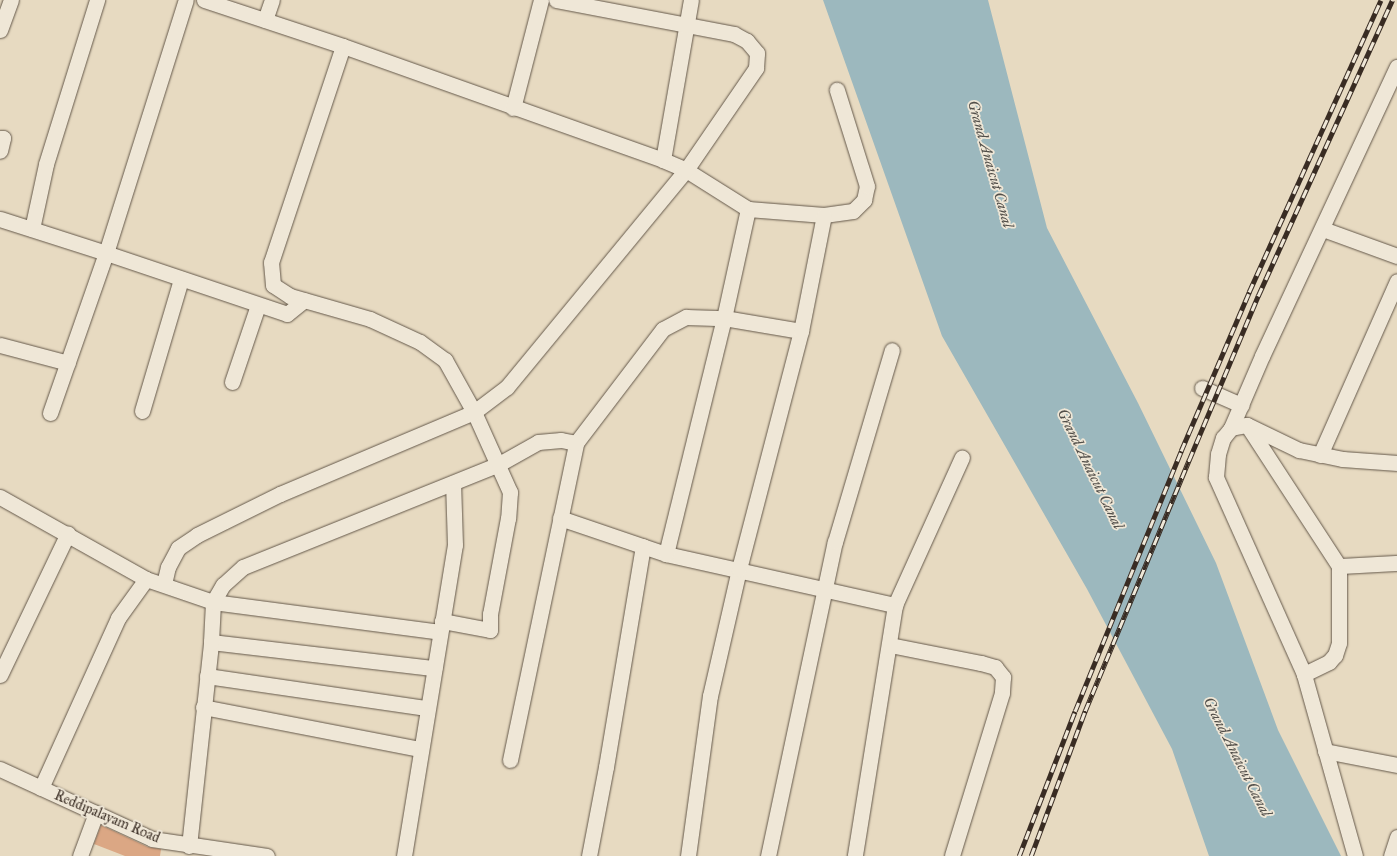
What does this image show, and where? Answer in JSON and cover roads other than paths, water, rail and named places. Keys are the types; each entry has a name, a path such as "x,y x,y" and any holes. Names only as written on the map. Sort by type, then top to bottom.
{"street":[{"path":"0,30 11,0"},
{"path":"32,229 46,164 97,0"},
{"path":"50,413 106,253 186,0"},
{"path":"204,0 343,46 513,108 663,160 686,170 748,209 824,215 853,211 864,200 867,186 837,90"},
{"path":"265,20 272,0"},
{"path":"513,108 541,0"},
{"path":"164,584 168,567 178,548 197,535 280,494 474,412 507,387 686,170 756,68 757,53 747,41 734,34 556,0"},
{"path":"663,160 678,83 686,24 691,0"},
{"path":"0,497 68,533 146,578 213,602 490,630 490,614 508,518 510,492 499,464 474,412 445,360 420,342 370,319 290,296 273,285 271,262 343,46"},
{"path":"1355,856 1304,674 1216,477 1223,438 1231,428 1395,75"},
{"path":"0,138 3,138 0,151"},
{"path":"666,554 724,318 748,209"},
{"path":"688,856 710,696 739,569 801,331 824,215"},
{"path":"0,219 287,314 304,300"},
{"path":"1324,229 1397,256"},
{"path":"142,411 181,279"},
{"path":"1320,454 1397,281"},
{"path":"232,382 258,305"},
{"path":"510,760 576,443 662,329 686,317 724,318 801,331"},
{"path":"0,345 68,363"},
{"path":"768,856 835,542 892,350"},
{"path":"1202,388 1241,405"},
{"path":"1231,428 1248,425 1299,450 1320,454 1397,463"},
{"path":"1248,425 1339,566 1339,642 1335,655 1329,662 1304,674"},
{"path":"189,846 211,642 213,602 223,585 243,567 499,464 538,442 561,440 576,443"},
{"path":"855,856 879,696 890,645 894,605 962,457"},
{"path":"404,856 419,749 455,544 453,483"},
{"path":"560,518 666,554 825,588 894,605"},
{"path":"0,675 68,533"},
{"path":"589,856 606,768 643,546"},
{"path":"1339,566 1397,563"},
{"path":"40,788 118,618 146,578"},
{"path":"211,642 434,668"},
{"path":"890,645 981,663 995,667 1003,677 1002,693 952,856"},
{"path":"207,676 427,708"},
{"path":"203,707 419,749"},
{"path":"1325,751 1397,765"},
{"name":"Reddipalayam Road","path":"0,769 152,839 241,854 267,856"},
{"path":"80,856 96,813"},
{"path":"1391,856 1397,837"}],"water":[{"name":"Grand Anaicut Canal","path":"823,0 988,0 1047,228 1138,403 1216,563 1278,730 1341,856 1209,856 1172,749 1087,589 942,336"}],"railway":[{"path":"1019,856 1075,711 1181,451 1249,292 1381,0"},
{"path":"1031,856 1085,711 1258,296 1392,0"}]}
